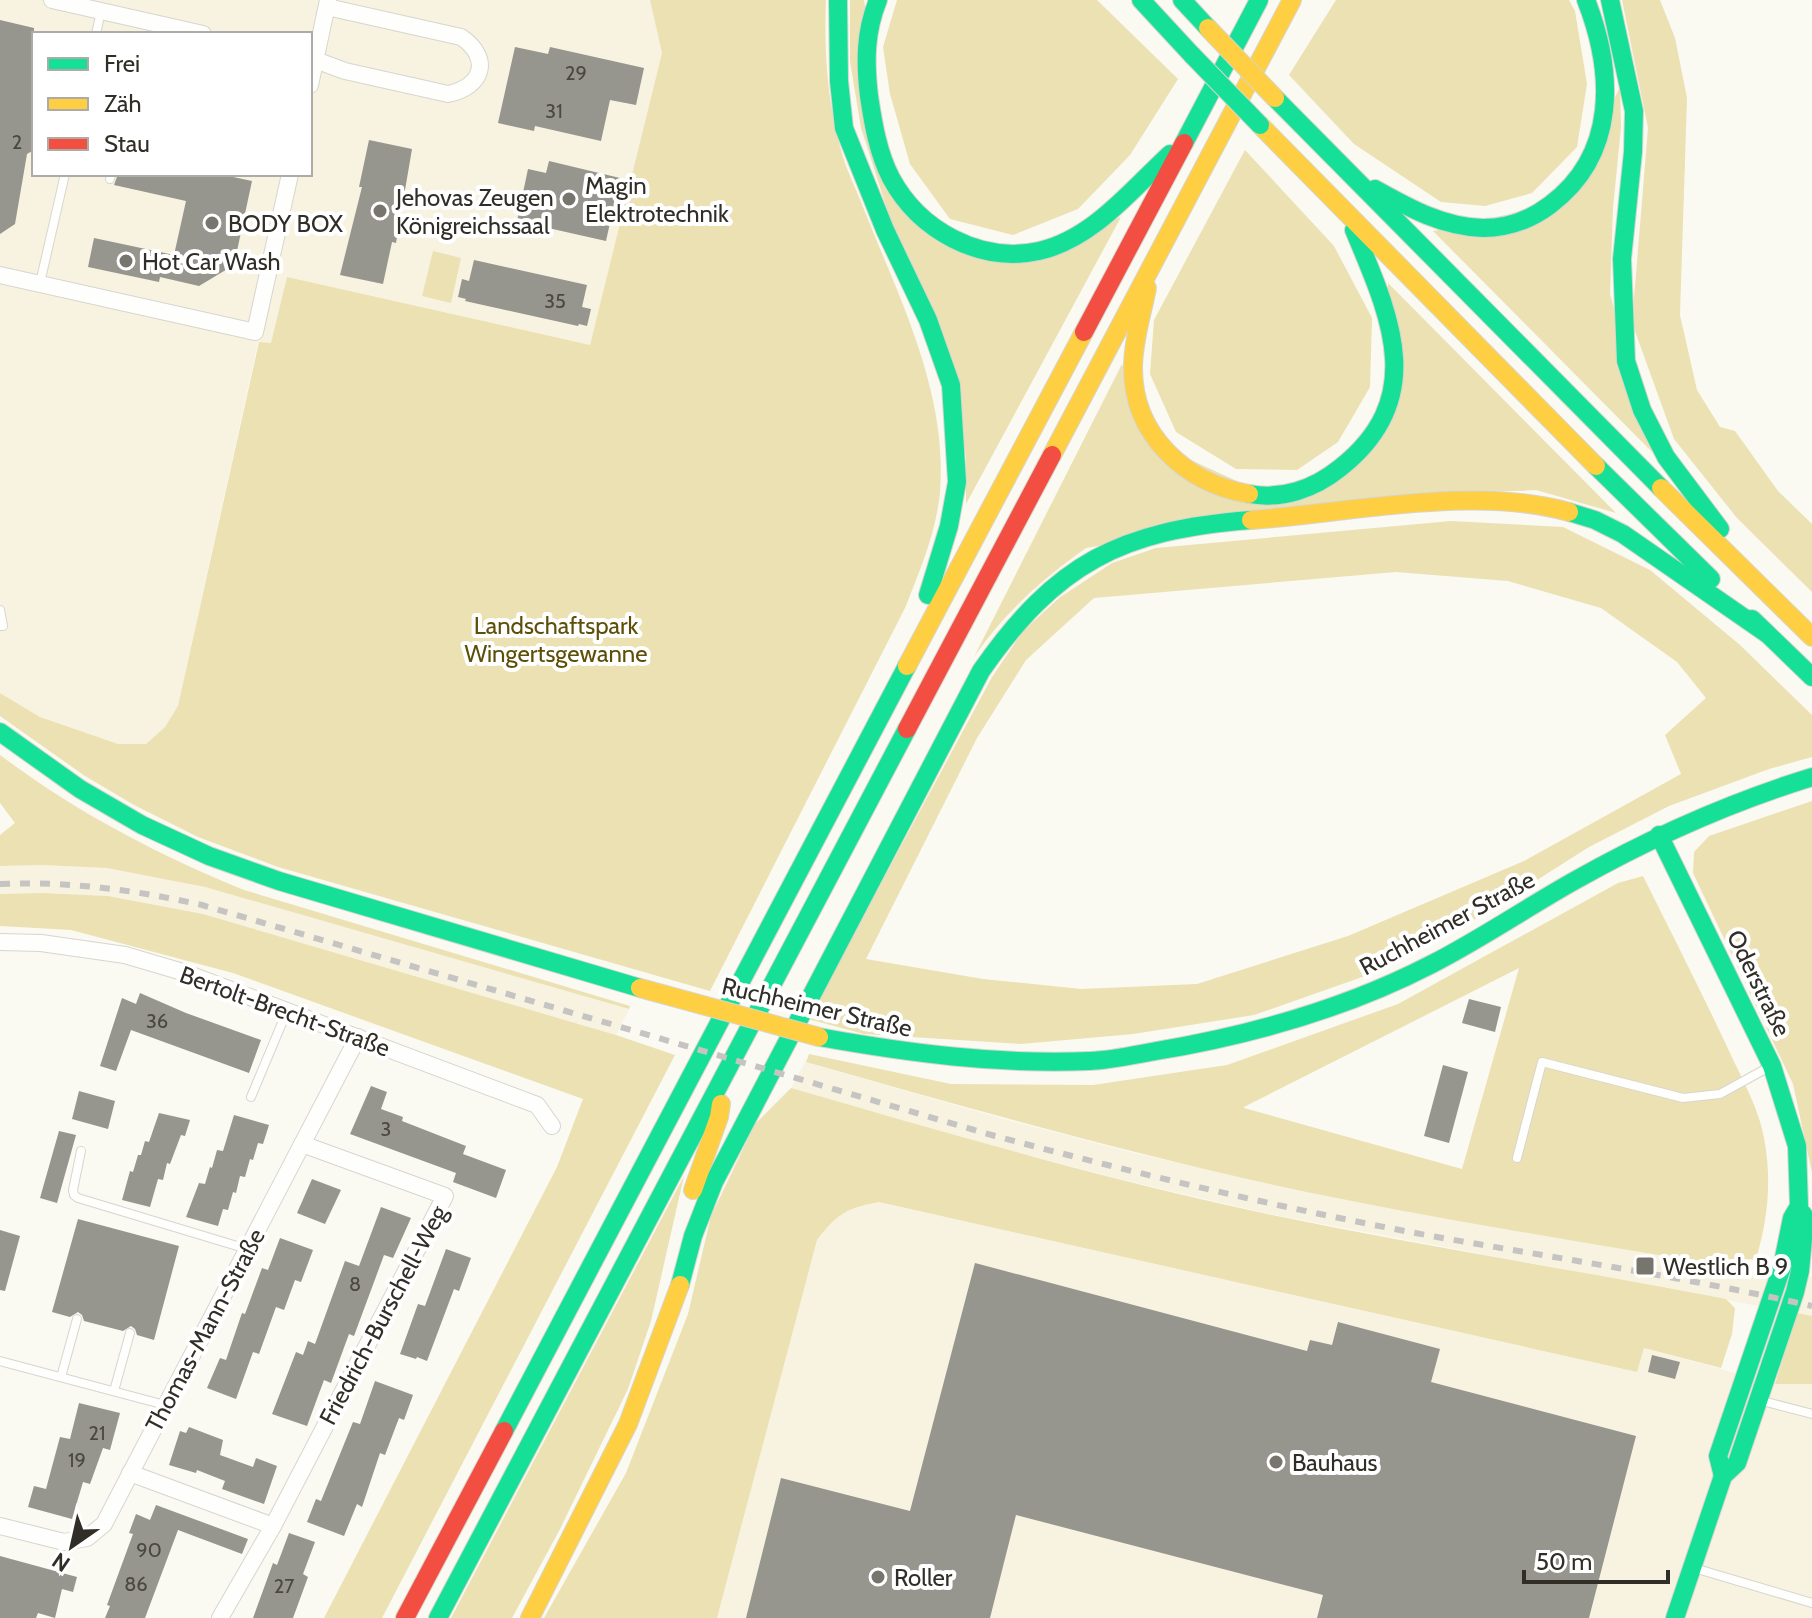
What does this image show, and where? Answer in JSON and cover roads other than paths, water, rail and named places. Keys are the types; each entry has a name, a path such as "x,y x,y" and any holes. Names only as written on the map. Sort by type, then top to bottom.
{"main road":[{"path":"838,0 839,81 844,128 885,230 928,320 951,385 957,482 939,561 901,675"},
{"path":"878,0 865,41 866,75 880,152 891,179 907,204 936,229 967,246 1015,255 1042,250 1077,237 1183,143"},
{"path":"1141,0 1525,396 1812,677"},
{"path":"1182,0 1350,176 1812,637"},
{"path":"405,1618 1259,0"},
{"path":"438,1618 1292,0"},
{"path":"1278,26 1304,0"},
{"path":"1350,176 1438,222 1473,228 1507,226 1538,214 1570,190 1590,163 1604,118 1599,43 1586,0"},
{"path":"1610,0 1634,111 1622,259 1626,361 1642,410 1666,457 1713,517 1744,572"},
{"path":"1152,263 1134,351 1134,380 1141,415 1156,442 1183,467 1214,484 1244,494 1272,496 1304,489 1347,463 1369,440 1386,410 1395,384 1395,349 1384,310 1348,216"},
{"path":"529,1613 628,1424 677,1294 693,1236 714,1182 803,1005 951,725 1000,643 1026,612 1068,576 1122,544 1169,529 1349,510 1504,502 1546,507 1595,520 1627,536 1766,633"},
{"name":"Ruchheimer Straße","path":"0,732 80,789 142,825 209,856 279,881 640,988 819,1037 933,1056 1017,1061 1093,1061 1176,1049 1272,1029 1417,972 1659,835 1721,808 1812,777"},
{"name":"Oderstraße","path":"1659,835 1772,1066 1795,1137 1800,1171 1799,1206 1805,1218 1800,1271 1737,1463 1723,1476 1679,1615"},
{"path":"662,1331 674,1246 719,1117 724,1073"},
{"name":"Oderstraße","path":"1723,1476 1718,1456 1782,1267 1792,1218 1799,1206"}],"street":[{"path":"56,0 101,11 144,28 183,32"},
{"path":"328,3 461,37 472,44 479,55 479,71 471,85 463,91 448,94 345,71 313,58 328,3"},
{"path":"0,275 255,332 290,176"},
{"name":"Bertolt-Brecht-Straße","path":"0,942 41,943 125,955 186,973 537,1105 552,1126"},
{"name":"Thomas-Mann-Straße","path":"0,1526 64,1542 87,1538 104,1524 358,1037"},
{"name":"Friedrich-Burschell-Weg","path":"220,1618 273,1526 445,1196 302,1144"},
{"path":"130,1473 273,1526"}],"lane":[{"path":"96,32 101,11"},
{"path":"33,282 64,176"},
{"path":"0,610 3,626 0,626"},
{"path":"251,1097 287,1011"},
{"path":"1517,1158 1542,1062 1683,1098 1720,1094 1772,1066"},
{"path":"81,1151 73,1190 78,1198 247,1249"},
{"path":"61,1377 77,1319"},
{"path":"114,1391 130,1333"},
{"path":"0,1361 165,1405"},
{"path":"1758,1400 1812,1414"},
{"path":"1692,1568 1812,1603"}],"railway":[{"path":"0,884 102,888 202,905 995,1136 1105,1164 1382,1227 1812,1306"}],"place":[{"name":"Magin Elektrotechnik","path":"569,199"},
{"name":"Jehovas Zeugen Königreichssaal","path":"380,211"},
{"name":"BODY BOX","path":"212,223"},
{"name":"Hot Car Wash","path":"126,261"},
{"name":"Westlich B 9","path":"1645,1266"},
{"name":"Bauhaus","path":"1276,1462"},
{"name":"Roller","path":"878,1577"}],"park label":[{"name":"Landschaftspark Wingertsgewanne","path":"556,639"}]}
